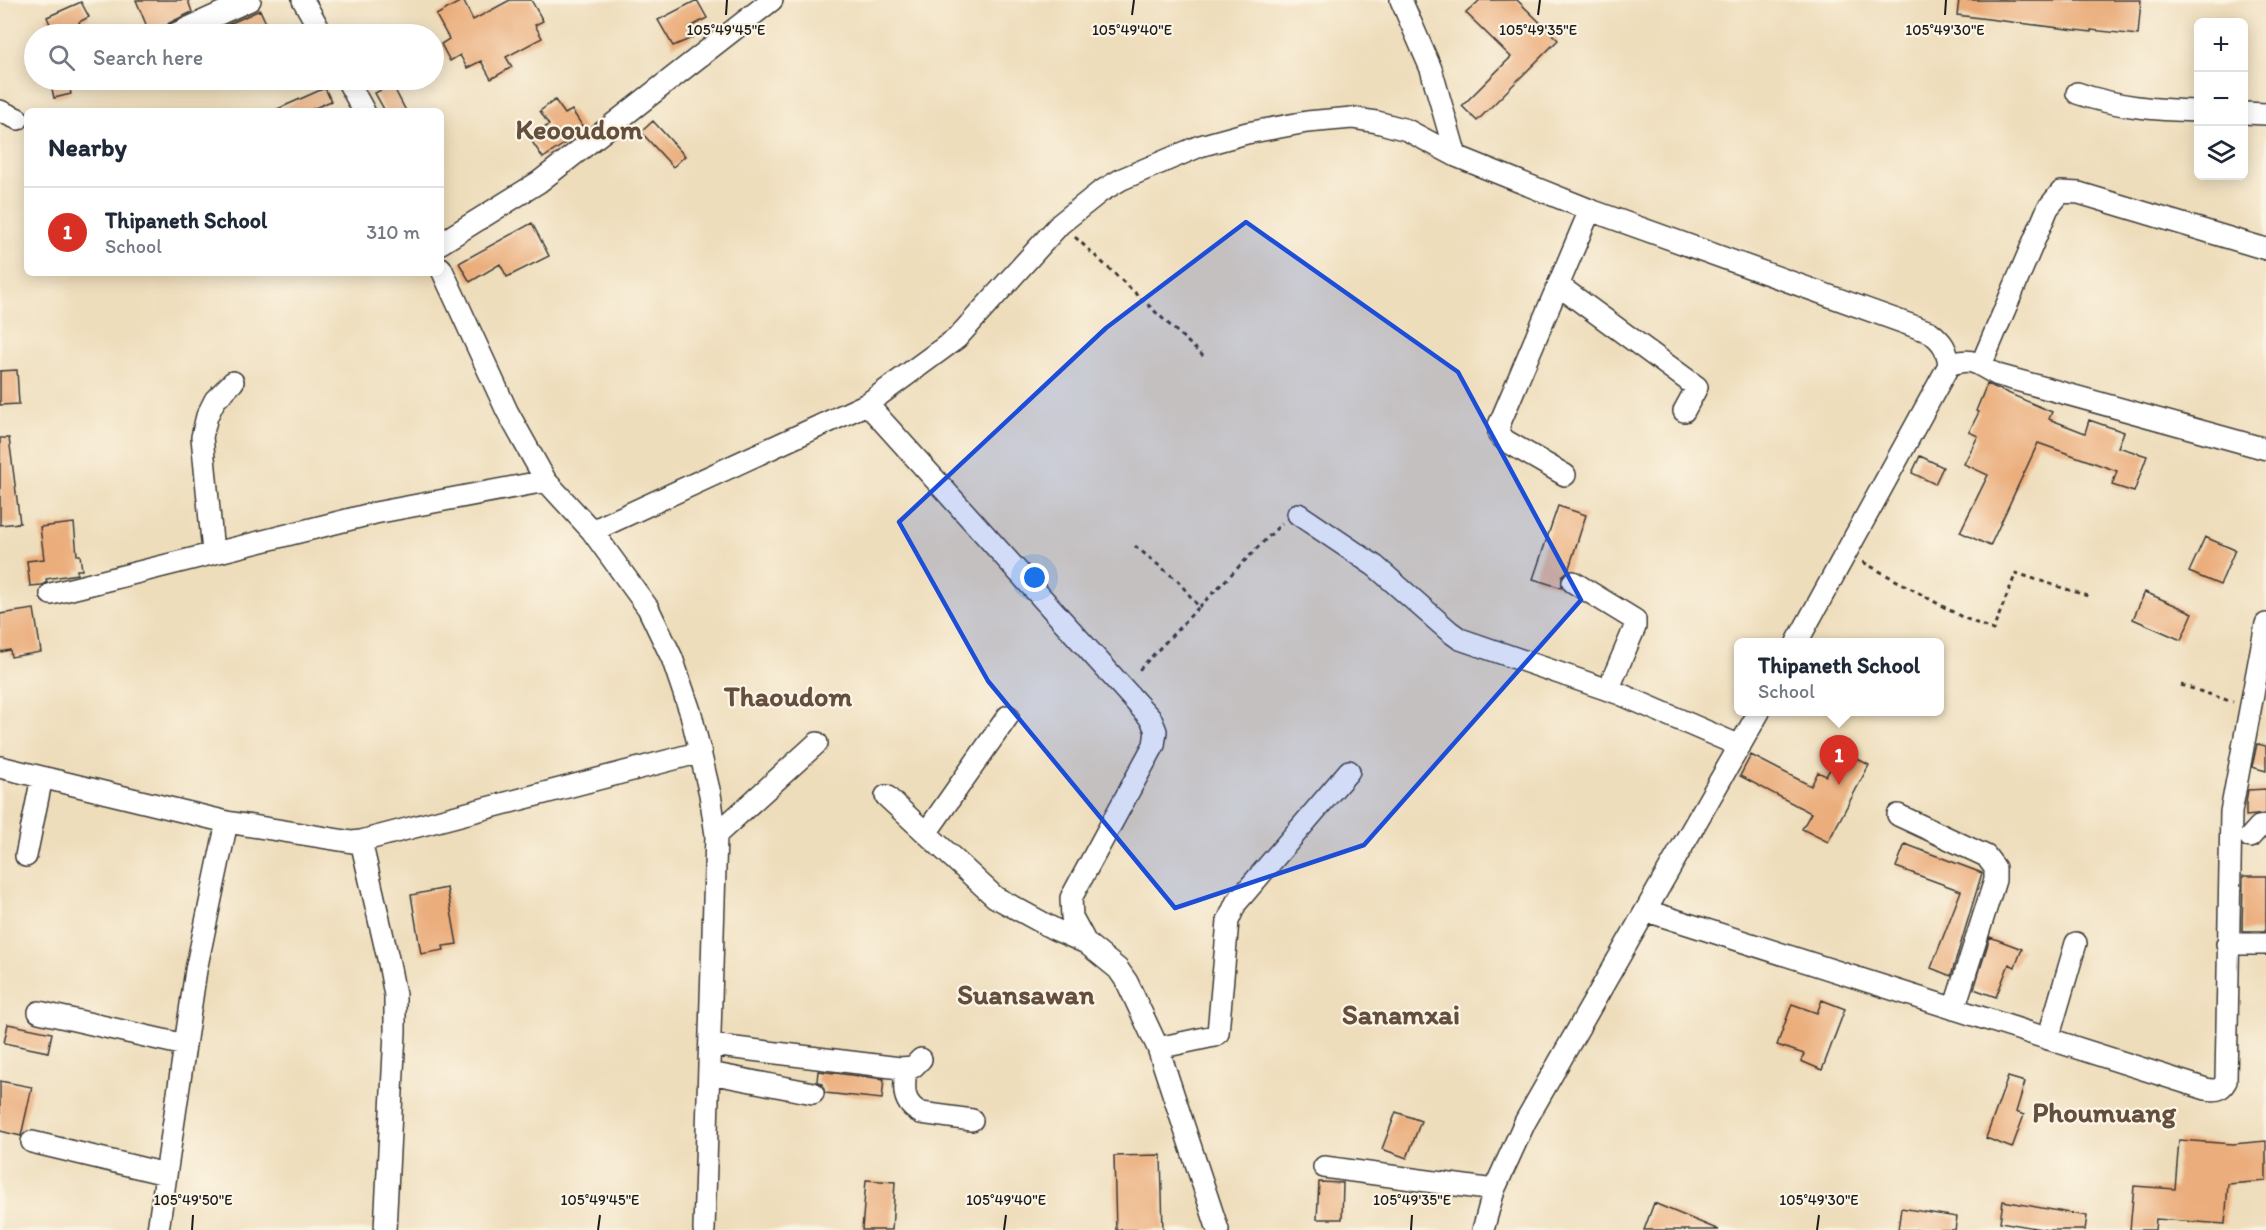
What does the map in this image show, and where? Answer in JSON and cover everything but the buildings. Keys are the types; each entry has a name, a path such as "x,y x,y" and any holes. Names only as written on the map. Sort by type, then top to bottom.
{"street":[{"path":"197,24 250,0"},
{"path":"303,0 316,24"},
{"path":"444,241 539,182 772,0"},
{"path":"1401,0 1431,69 1456,156"},
{"path":"352,90 362,108"},
{"path":"2077,93 2116,104 2161,110 2194,111"},
{"path":"2248,113 2266,114"},
{"path":"592,531 867,404 957,338 1060,224 1100,192 1145,168 1200,146 1247,133 1307,122 1352,118 1407,130 1456,156 1590,210 1930,332 1942,342 1950,365"},
{"path":"1981,365 2048,208 2061,192 2079,193 2266,249"},
{"path":"1565,475 1499,435 1499,425 1590,210"},
{"path":"444,274 507,411 546,482 592,531 648,608 672,658 691,714 710,794 716,835 704,1230"},
{"path":"1558,285 1697,387 1684,411"},
{"path":"1799,638 1950,365 1962,360 1972,360 1998,375 2266,449"},
{"path":"213,552 202,437 207,416 215,400 233,382"},
{"path":"867,404 1151,719 1156,731 1154,745 1071,898 1072,917 1086,943"},
{"path":"51,594 375,513 546,482"},
{"path":"1298,513 1375,566 1460,639 1608,690 1740,746"},
{"path":"1573,582 1635,620 1635,627 1608,690"},
{"path":"1647,911 2206,1089 2215,1091 2222,1089 2226,1081 2231,812 2266,624"},
{"path":"926,833 1008,716"},
{"path":"1483,1230 1494,1190 1530,1113 1756,716"},
{"path":"716,835 817,743"},
{"path":"0,767 227,822 352,842 701,752"},
{"path":"1158,1048 1214,1036 1218,1033 1228,921 1231,913 1246,891 1349,771"},
{"path":"26,856 42,777"},
{"path":"886,796 995,897 1054,929 1086,943 1118,969 1127,982 1158,1048 1218,1230"},
{"path":"1898,815 1986,856 1995,868 1995,880 1954,1009"},
{"path":"158,1230 196,970 227,822"},
{"path":"361,841 395,996 386,1230"},
{"path":"2048,1039 2076,943"},
{"path":"2227,944 2266,944"},
{"path":"39,1012 185,1045"},
{"path":"711,1045 914,1064 903,1091 907,1102 915,1110 921,1113 972,1120"},
{"path":"710,1073 813,1093"},
{"path":"32,1142 166,1174"},
{"path":"1324,1167 1494,1190"}],"path":[{"path":"1060,224 1203,356"},
{"path":"1123,688 1199,607 1292,514 1298,513"},
{"path":"1135,546 1178,581 1199,607"},
{"path":"1846,552 1962,617 1993,630 2016,573 2091,597"},
{"path":"2181,685 2249,706"}],"highlighted area":[{"path":"1246,222 1458,372 1581,600 1364,845 1175,908 988,681 899,522 1106,328"}],"place":[{"name":"Thipaneth School","path":"1839,785"}],"district":[{"name":"Keooudom","path":"579,129"},
{"name":"Thaoudom","path":"788,696"},
{"name":"Suansawan","path":"1026,994"},
{"name":"Sanamxai","path":"1401,1014"},
{"name":"Phoumuang","path":"2104,1112"}]}
